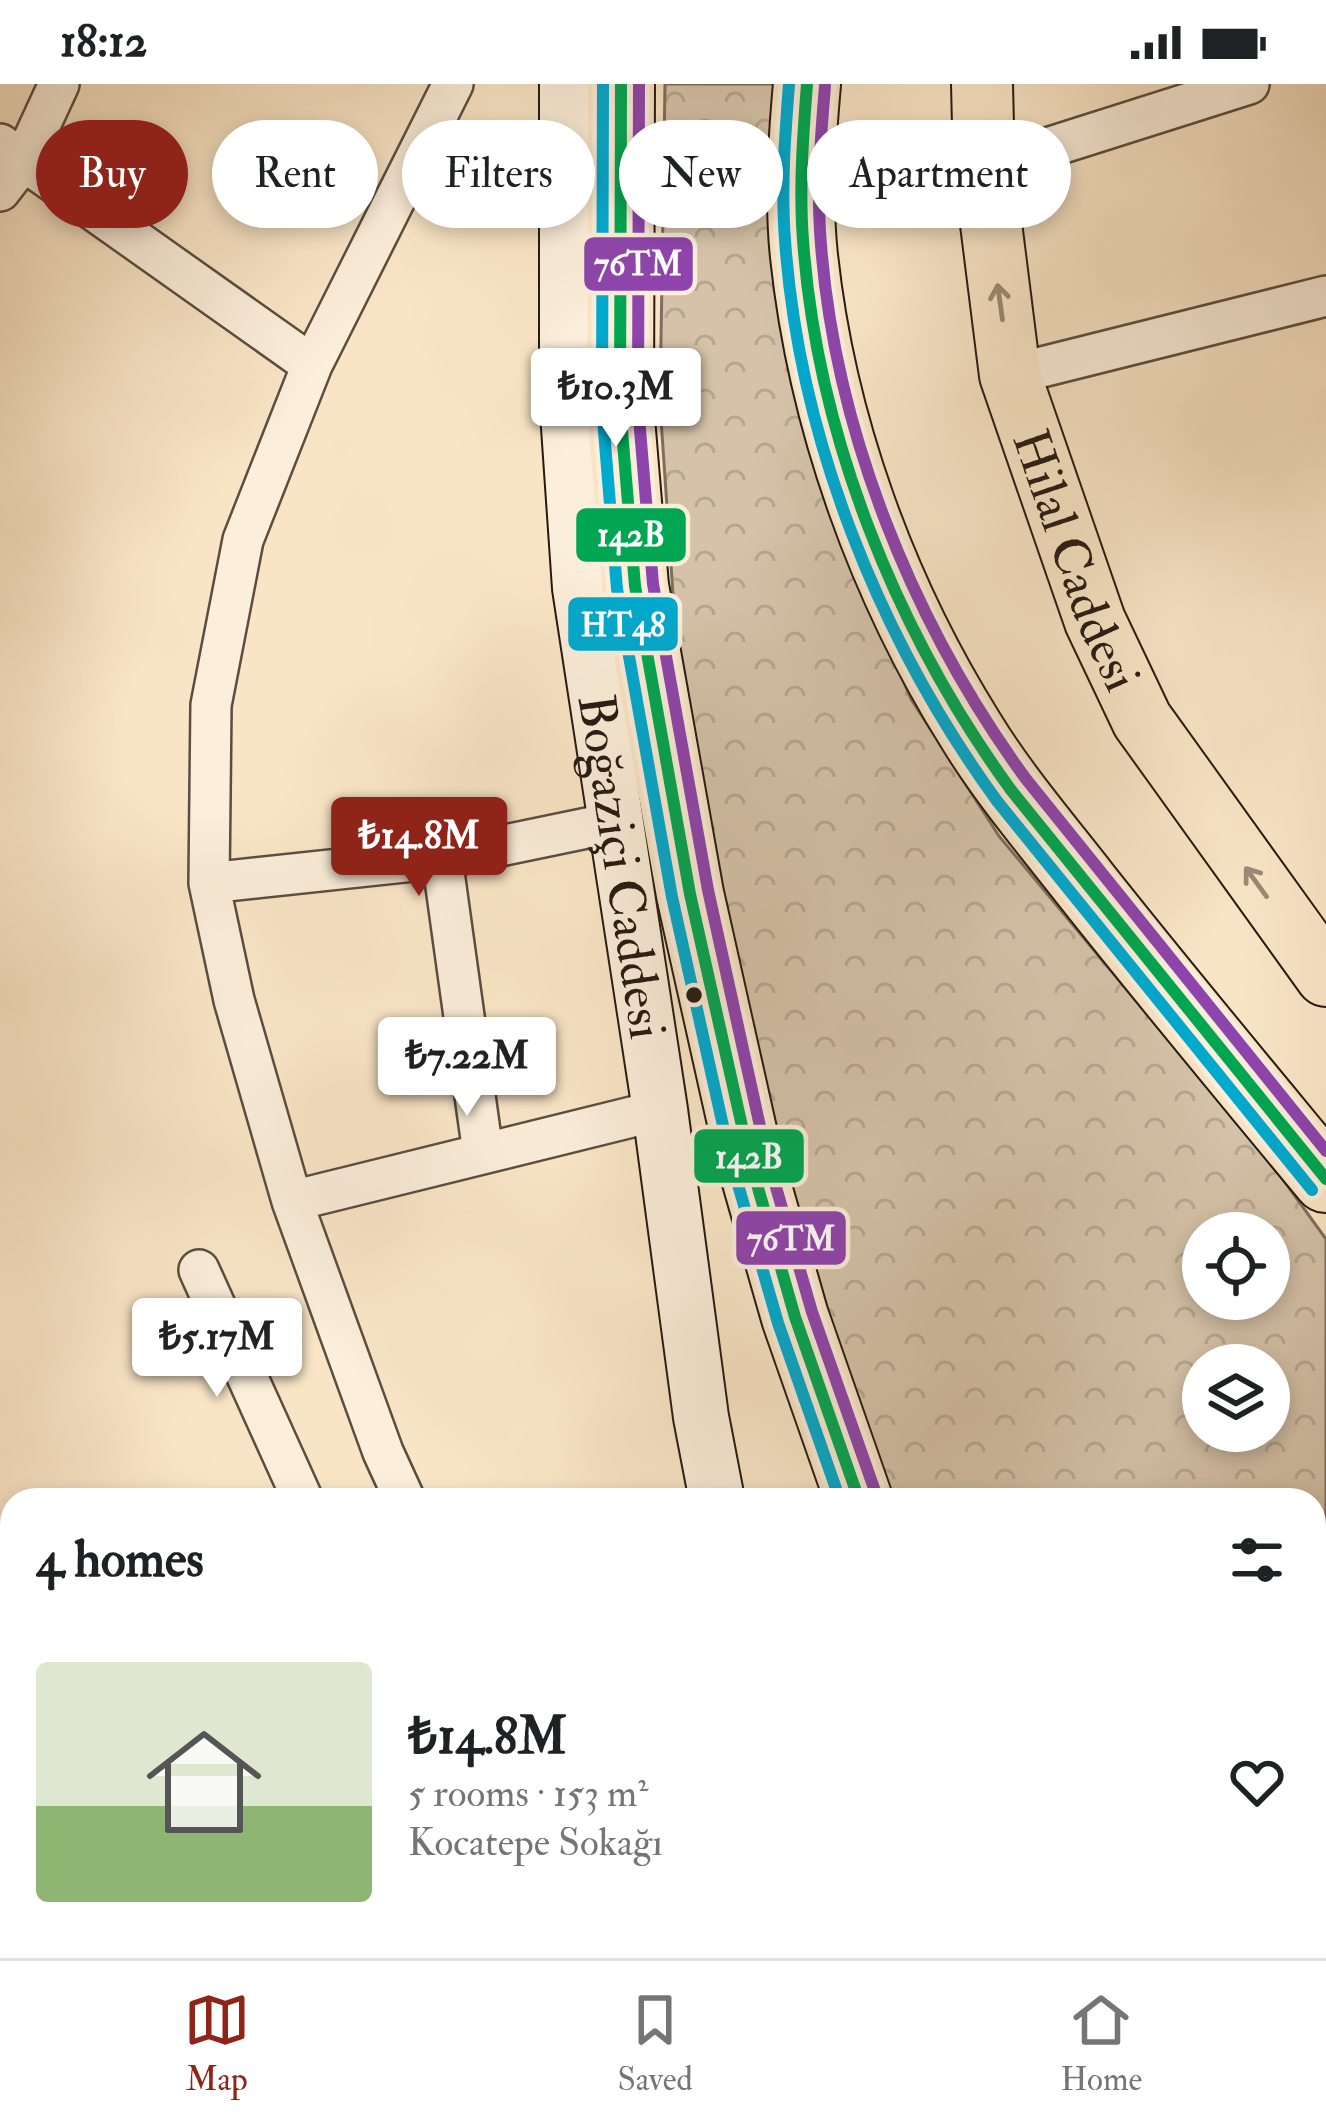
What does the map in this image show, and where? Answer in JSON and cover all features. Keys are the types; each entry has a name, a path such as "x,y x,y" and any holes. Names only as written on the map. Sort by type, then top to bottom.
{"highway":[{"path":"621,84 620,407 635,586 690,894 748,1153 795,1317 855,1488"},
{"path":"808,84 803,252 815,337 858,496 892,582 971,732 1004,780 1326,1179"}],"main road":[{"name":"Boğaziçi Caddesi","path":"567,84 569,422 580,588 715,1488"},
{"name":"Hilal Caddesi","path":"982,84 983,120"},
{"name":"Hilal Caddesi","path":"992,228 1010,375 1095,621 1142,720 1326,976"}],"street":[{"path":"59,84 8,165 311,365"},
{"path":"400,1488 292,1201 234,1000 208,884 211,705 242,540 311,365 453,84"},
{"path":"1071,140 1249,84"},
{"path":"1010,375 1326,296"},
{"path":"208,884 442,858 616,822"},
{"path":"442,858 483,1154"},
{"path":"292,1201 660,1110"},
{"path":"199,1270 298,1488"}],"green space":[{"path":"665,84 778,84 870,603 911,699 999,836 1274,1167 1326,1239 1326,1488 875,1488 800,1236 696,798 673,594 660,405 663,228 783,228 783,120 664,120"}],"transit line":[{"name":"HT48","path":"603,84 602,407 617,589 672,897 730,1157 778,1323 836,1488"},
{"name":"142B","path":"621,84 620,407 635,586 690,894 748,1153 795,1317 855,1488"},
{"name":"76TM","path":"639,84 638,406 653,584 708,890 765,1149 812,1312 874,1488"},
{"name":"HT48","path":"789,84 783,201 793,315 827,463 882,605 916,673 997,801 1312,1190"},
{"name":"142B","path":"807,84 801,201 811,313 845,458 898,598 932,665 1011,790 1326,1179"},
{"name":"76TM","path":"825,86 819,195 828,304 860,449 914,588 947,655 1026,779 1326,1151"}]}
